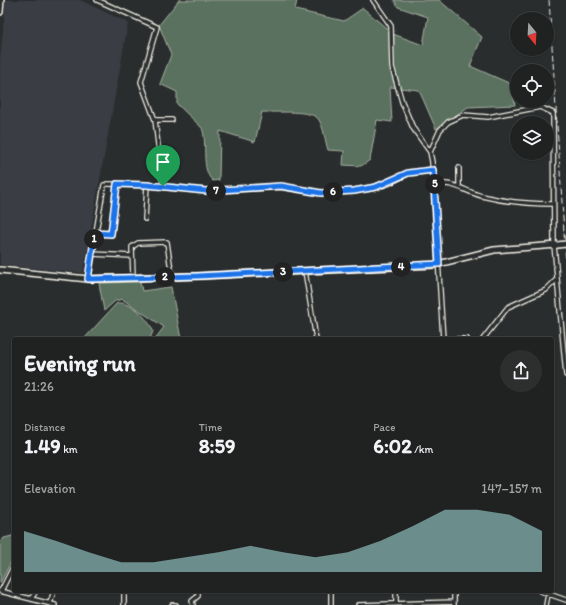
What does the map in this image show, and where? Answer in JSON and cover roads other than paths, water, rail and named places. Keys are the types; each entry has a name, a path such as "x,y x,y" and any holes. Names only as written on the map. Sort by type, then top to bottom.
{"main road":[{"path":"0,12 1,0"},
{"path":"0,270 88,279 305,271 439,264 494,250 566,244"}],"street":[{"path":"97,0 157,27 141,82 155,120 163,186"},
{"path":"373,0 391,26 392,67 402,102 413,128 430,152 435,185 443,337"},
{"path":"430,152 440,130 448,122 463,115 488,117 540,107 553,113 553,204 557,279 566,375"},
{"path":"155,120 172,120"},
{"path":"458,187 459,168"},
{"path":"88,279 95,233 105,185 147,185 206,191 281,186 321,193 354,191 384,185 408,173 433,170"},
{"path":"435,185 448,183 481,196 522,204 553,204"},
{"path":"95,233 111,234 117,184"},
{"path":"145,219 147,185"},
{"path":"133,277 132,247 138,243 167,242 172,276"},
{"path":"92,254 132,256"},
{"path":"305,271 316,337"},
{"path":"485,337 508,307 546,290 557,279"},
{"path":"12,569 0,591 55,605"},
{"path":"31,599 35,593"},
{"path":"50,603 53,593"},
{"path":"124,593 124,605"},
{"path":"193,605 192,601 198,596 198,593"},
{"path":"331,593 331,605"},
{"path":"396,593 396,603"},
{"path":"358,605 396,603 454,604 454,593"},
{"path":"546,605 548,594 566,600"}],"railway":[{"path":"549,0 566,264"}]}
